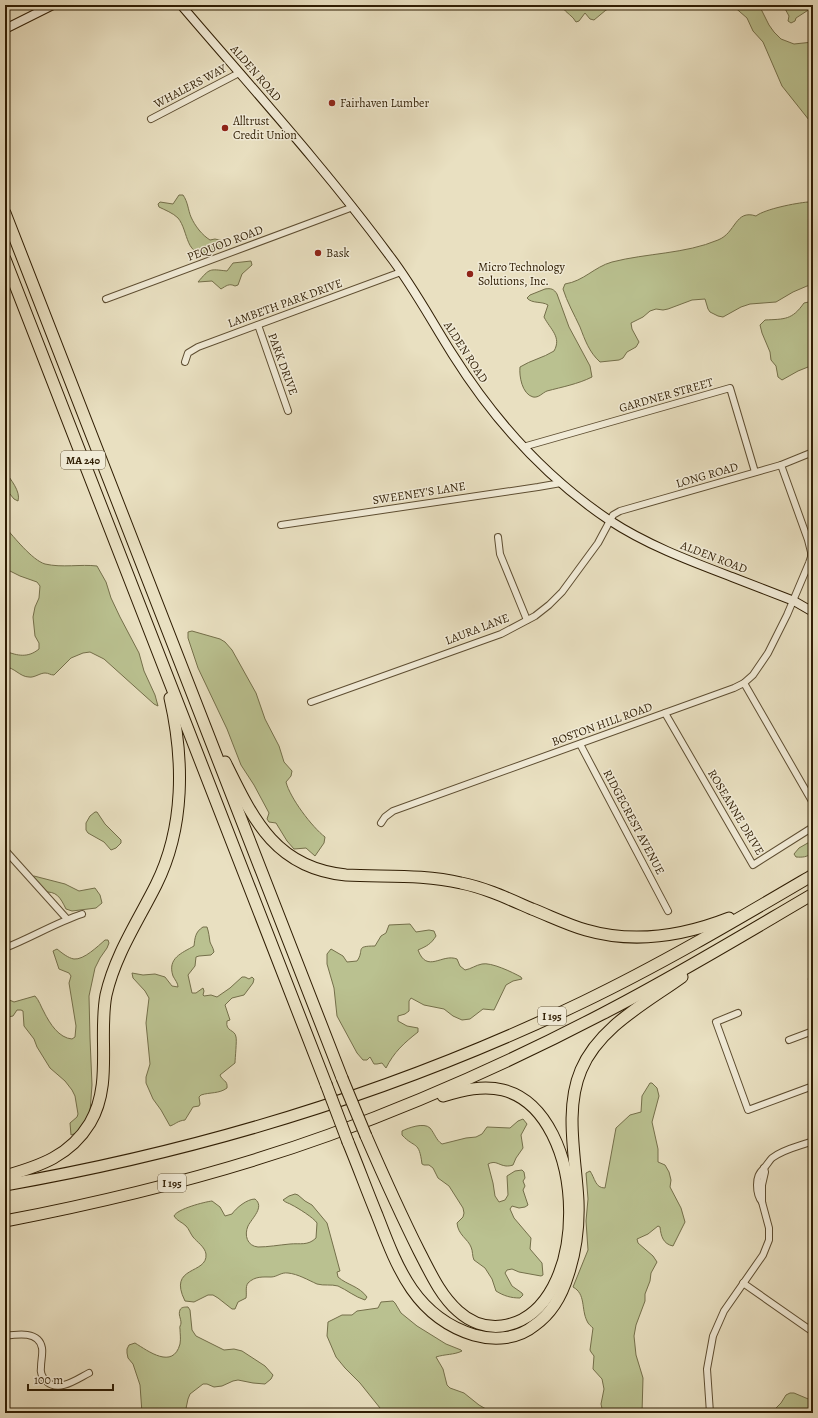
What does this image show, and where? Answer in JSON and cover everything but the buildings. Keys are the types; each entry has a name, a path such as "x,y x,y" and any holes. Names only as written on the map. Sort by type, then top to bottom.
{"highway":[{"name":"MA 240","path":"5,213 197,706"},
{"name":"MA 240","path":"5,259 161,660"},
{"path":"161,660 395,1260 408,1285 425,1305 447,1322 463,1331 479,1337 509,1337 530,1329 543,1319 554,1305 567,1278 577,1235 578,1212 573,1131 573,1104 576,1083 585,1062 599,1040 613,1027 730,942"},
{"path":"5,1176 42,1164 64,1152 86,1129 99,1102 103,1082 103,1016 109,986 123,948 162,873 176,824 179,795 178,749 173,713 161,660"},
{"path":"197,706 258,824 270,839 284,852 300,862 316,869 335,874 427,878 461,883 492,892 580,928 597,933 622,937 650,937 690,931 719,922 766,902"},
{"path":"197,706 342,1078 397,1206 434,1280 454,1307 464,1316 477,1323 498,1326 519,1321 533,1312 550,1292 561,1270 567,1245 570,1216 568,1185 561,1155 548,1127 537,1111 524,1100 508,1092 481,1088 452,1094 376,1117"},
{"name":"I 195","path":"5,1185 105,1165 213,1139 338,1101 430,1068 523,1029 592,997 672,956 813,875"},
{"name":"I 195","path":"5,1221 108,1199 218,1170 312,1141 376,1117 475,1076 560,1036 633,998 813,894"}],"main road":[{"path":"5,29 53,5"},
{"name":"ALDEN ROAD","path":"181,5 352,207 401,272 453,356 478,393 500,422 536,462 560,483 610,520 667,552 794,601 813,612"}],"street":[{"name":"WHALERS WAY","path":"151,119 239,73"},
{"name":"PEQUOD ROAD","path":"106,299 352,207"},
{"name":"LAMBETH PARK DRIVE","path":"185,362 188,353 194,349 401,272"},
{"name":"PARK DRIVE","path":"258,325 288,410"},
{"name":"GARDNER STREET","path":"523,447 730,388 755,472"},
{"name":"LONG ROAD","path":"610,520 620,511 781,465 813,452"},
{"name":"BOSTON HILL ROAD","path":"381,823 385,817 393,811 734,688 744,683 753,675 768,653 794,601 809,563 811,552 781,465"},
{"name":"SWEENEY'S LANE","path":"281,525 560,483"},
{"name":"LAURA LANE","path":"311,702 501,634 527,620 549,605 562,592 598,543 610,520"},
{"path":"498,537 500,554 527,620"},
{"path":"744,683 813,803"},
{"name":"ROSEANNE DRIVE","path":"665,713 753,865 813,828"},
{"name":"RIDGECREST AVENUE","path":"580,744 668,912"},
{"path":"5,850 67,919"},
{"path":"5,948 34,936 67,919 82,914"},
{"path":"738,1013 716,1022 748,1110 813,1086"},
{"path":"789,1040 813,1031"},
{"path":"710,1413 707,1376 711,1343 724,1311 763,1255 768,1244 769,1228 762,1202 759,1198 757,1184 760,1170 764,1168 771,1159 778,1155 813,1141"},
{"path":"743,1283 813,1332"},
{"path":"5,1336 24,1334 37,1338 42,1349 42,1375 46,1381 53,1385 64,1385 89,1373"}],"green space":[{"path":"562,5 619,5 606,10 594,20 590,19 585,13 579,21 576,22 562,7"},
{"path":"732,5 759,5 769,25 781,39 794,44 813,42 813,125 782,86 763,42 753,31 747,18"},
{"path":"783,5 813,5 813,7 791,23 788,21 789,16"},
{"path":"179,195 183,195 185,198 191,217 202,233 210,240 215,239 223,241 224,244 216,249 202,253 192,248 178,218 159,207 158,204 160,202 173,204"},
{"path":"808,202 813,203 813,285 793,292 776,302 750,304 741,307 723,317 710,312 705,299 692,300 668,309 656,309 631,323 632,329 639,342 636,347 627,352 623,358 619,360 600,362 593,354 566,299 563,289 565,284 578,280 612,262 679,251 705,245 724,237 739,219 744,216 756,216 760,213 773,209"},
{"path":"251,261 252,265 242,274 238,285 229,285 221,289 212,281 198,282 210,270 227,271 233,263"},
{"path":"545,289 552,289 557,294 569,327 590,366 592,377 533,397 524,389 520,375 520,367 554,351 557,341 544,317 548,305 529,300 527,298 530,295"},
{"path":"813,301 813,365 782,380 778,377 776,366 771,360 770,352 760,325 765,320 788,318 796,313 804,303"},
{"path":"5,471 17,489 19,497 18,501 14,499 5,488"},
{"path":"5,527 29,553 40,562 58,566 97,566 106,582 111,598 120,617 139,653 144,671 155,695 158,706 104,659 90,652 71,658 54,675 45,673 33,677 26,677 8,667 5,667 5,651 14,654 27,655 39,649 39,643 35,636 33,617 39,598 40,586 37,582 6,569"},
{"path":"192,631 220,639 225,642 232,650 256,693 265,719 279,746 284,762 292,771 291,776 286,782 288,789 302,812 325,837 324,843 315,856 306,848 294,849 287,841 276,823 269,822 267,819 269,813 241,765 227,729 198,668 188,638 188,632"},
{"path":"97,812 105,824 121,840 121,843 116,848 111,850 104,842 88,833 86,830 86,823 90,816"},
{"path":"813,840 812,849 808,856 796,857 794,854 799,848"},
{"path":"34,876 65,884 79,891 95,888 100,895 102,903 96,908 72,911 66,909 58,896 52,893 43,892 31,877"},
{"path":"410,924 416,932 429,930 434,931 436,936 432,941 418,950 426,961 430,962 446,958 457,959 460,966 465,970 482,964 491,964 521,977 522,979 513,981 506,985 494,1010 483,1009 470,1019 462,1020 453,1016 444,1009 424,1005 411,998 409,1001 409,1011 398,1016 398,1021 407,1026 418,1028 418,1032 392,1057 386,1068 382,1063 374,1064 370,1057 367,1060 363,1060 357,1053 337,1016 334,988 327,964 327,954 331,949 343,956 347,962 357,961 361,949 364,947 375,946 381,936 386,933 389,925"},
{"path":"203,927 207,927 214,952 211,955 196,957 195,966 188,975 192,993 196,993 203,988 204,996 211,995 217,997 242,977 249,979 252,977 254,979 253,983 244,995 232,998 225,1005 230,1020 227,1021 227,1027 235,1034 236,1039 235,1063 220,1075 227,1083 227,1088 221,1091 201,1095 199,1097 199,1106 193,1107 185,1120 170,1126 153,1099 146,1083 146,1077 150,1064 146,1023 149,998 145,991 133,978 132,973 143,975 155,974 165,977 172,986 178,987 172,970 174,960 180,954 194,946 197,933"},
{"path":"105,940 108,940 109,943 95,968 89,996 92,1085 90,1112 82,1131 71,1135 70,1123 77,1117 78,1114 75,1096 65,1081 50,1068 37,1047 34,1039 24,1026 23,1011 17,1010 13,1016 8,1017 5,1015 5,998 14,1002 35,996 55,1030 63,1036 72,1039 75,1037 76,1026 69,983 71,976 69,973 59,969 53,951 57,949 70,958 78,959 91,952"},
{"path":"650,1083 657,1088 659,1096 652,1122 658,1149 658,1162 665,1165 669,1172 671,1180 670,1187 681,1208 685,1222 673,1246 665,1241 660,1227 658,1226 648,1234 637,1239 638,1243 653,1256 657,1262 651,1273 650,1281 645,1294 645,1301 636,1325 634,1336 636,1355 643,1378 642,1413 603,1413 601,1404 604,1389 602,1379 593,1369 594,1356 590,1350 593,1328 588,1323 585,1316 582,1298 573,1287 588,1250 586,1221 588,1199 586,1173 590,1171 597,1184 602,1188 605,1188 616,1128 630,1115 641,1112 642,1096"},
{"path":"523,1119 527,1124 521,1135 523,1148 513,1165 506,1166 493,1162 488,1164 495,1196 499,1202 505,1200 508,1195 507,1176 515,1171 522,1170 524,1172 525,1178 523,1181 525,1186 523,1190 528,1205 519,1208 512,1206 510,1209 514,1218 531,1238 530,1249 542,1263 543,1275 541,1276 519,1272 512,1269 507,1270 505,1273 512,1286 523,1295 520,1298 514,1298 496,1291 492,1279 485,1268 474,1260 471,1247 459,1231 457,1223 463,1217 463,1208 449,1186 438,1178 433,1168 429,1165 422,1164 418,1148 402,1135 402,1131 416,1126 427,1126 442,1144 476,1137 482,1134 487,1127 510,1128 518,1121"},
{"path":"295,1194 312,1205 327,1223 340,1271 337,1272 338,1277 364,1293 367,1297 365,1300 338,1286 317,1284 299,1276 286,1273 273,1277 259,1277 253,1279 248,1283 246,1298 238,1302 235,1309 232,1309 213,1295 208,1295 194,1302 185,1301 181,1290 181,1281 184,1276 205,1261 206,1254 204,1249 193,1237 187,1227 175,1218 174,1216 176,1213 191,1206 212,1201 220,1207 225,1216 232,1214 245,1202 255,1199 259,1205 258,1209 248,1226 246,1233 247,1240 251,1245 262,1247 304,1244 313,1241 316,1238 317,1223 306,1213 283,1200"},
{"path":"393,1301 401,1313 417,1326 446,1344 462,1351 436,1357 443,1369 447,1385 450,1388 464,1393 479,1405 493,1413 384,1413 360,1383 336,1357 327,1336 328,1322 342,1315 352,1315 357,1311 378,1308 381,1302"},
{"path":"188,1307 190,1310 192,1330 196,1336 224,1350 234,1349 242,1351 265,1366 273,1375 265,1384 238,1380 222,1386 214,1387 203,1384 190,1394 185,1413 142,1413 140,1385 133,1364 128,1358 127,1349 129,1345 135,1343 153,1354 166,1357 172,1356 177,1352 180,1344 181,1323 179,1313 182,1308"},
{"path":"794,1393 813,1401 813,1413 771,1413 781,1403 786,1395"}],"place":[{"name":"Fairhaven Lumber","path":"332,103"},
{"name":"Alltrust Credit Union","path":"225,128"},
{"name":"Bask","path":"318,253"},
{"name":"Micro Technology Solutions, Inc.","path":"470,274"}]}
